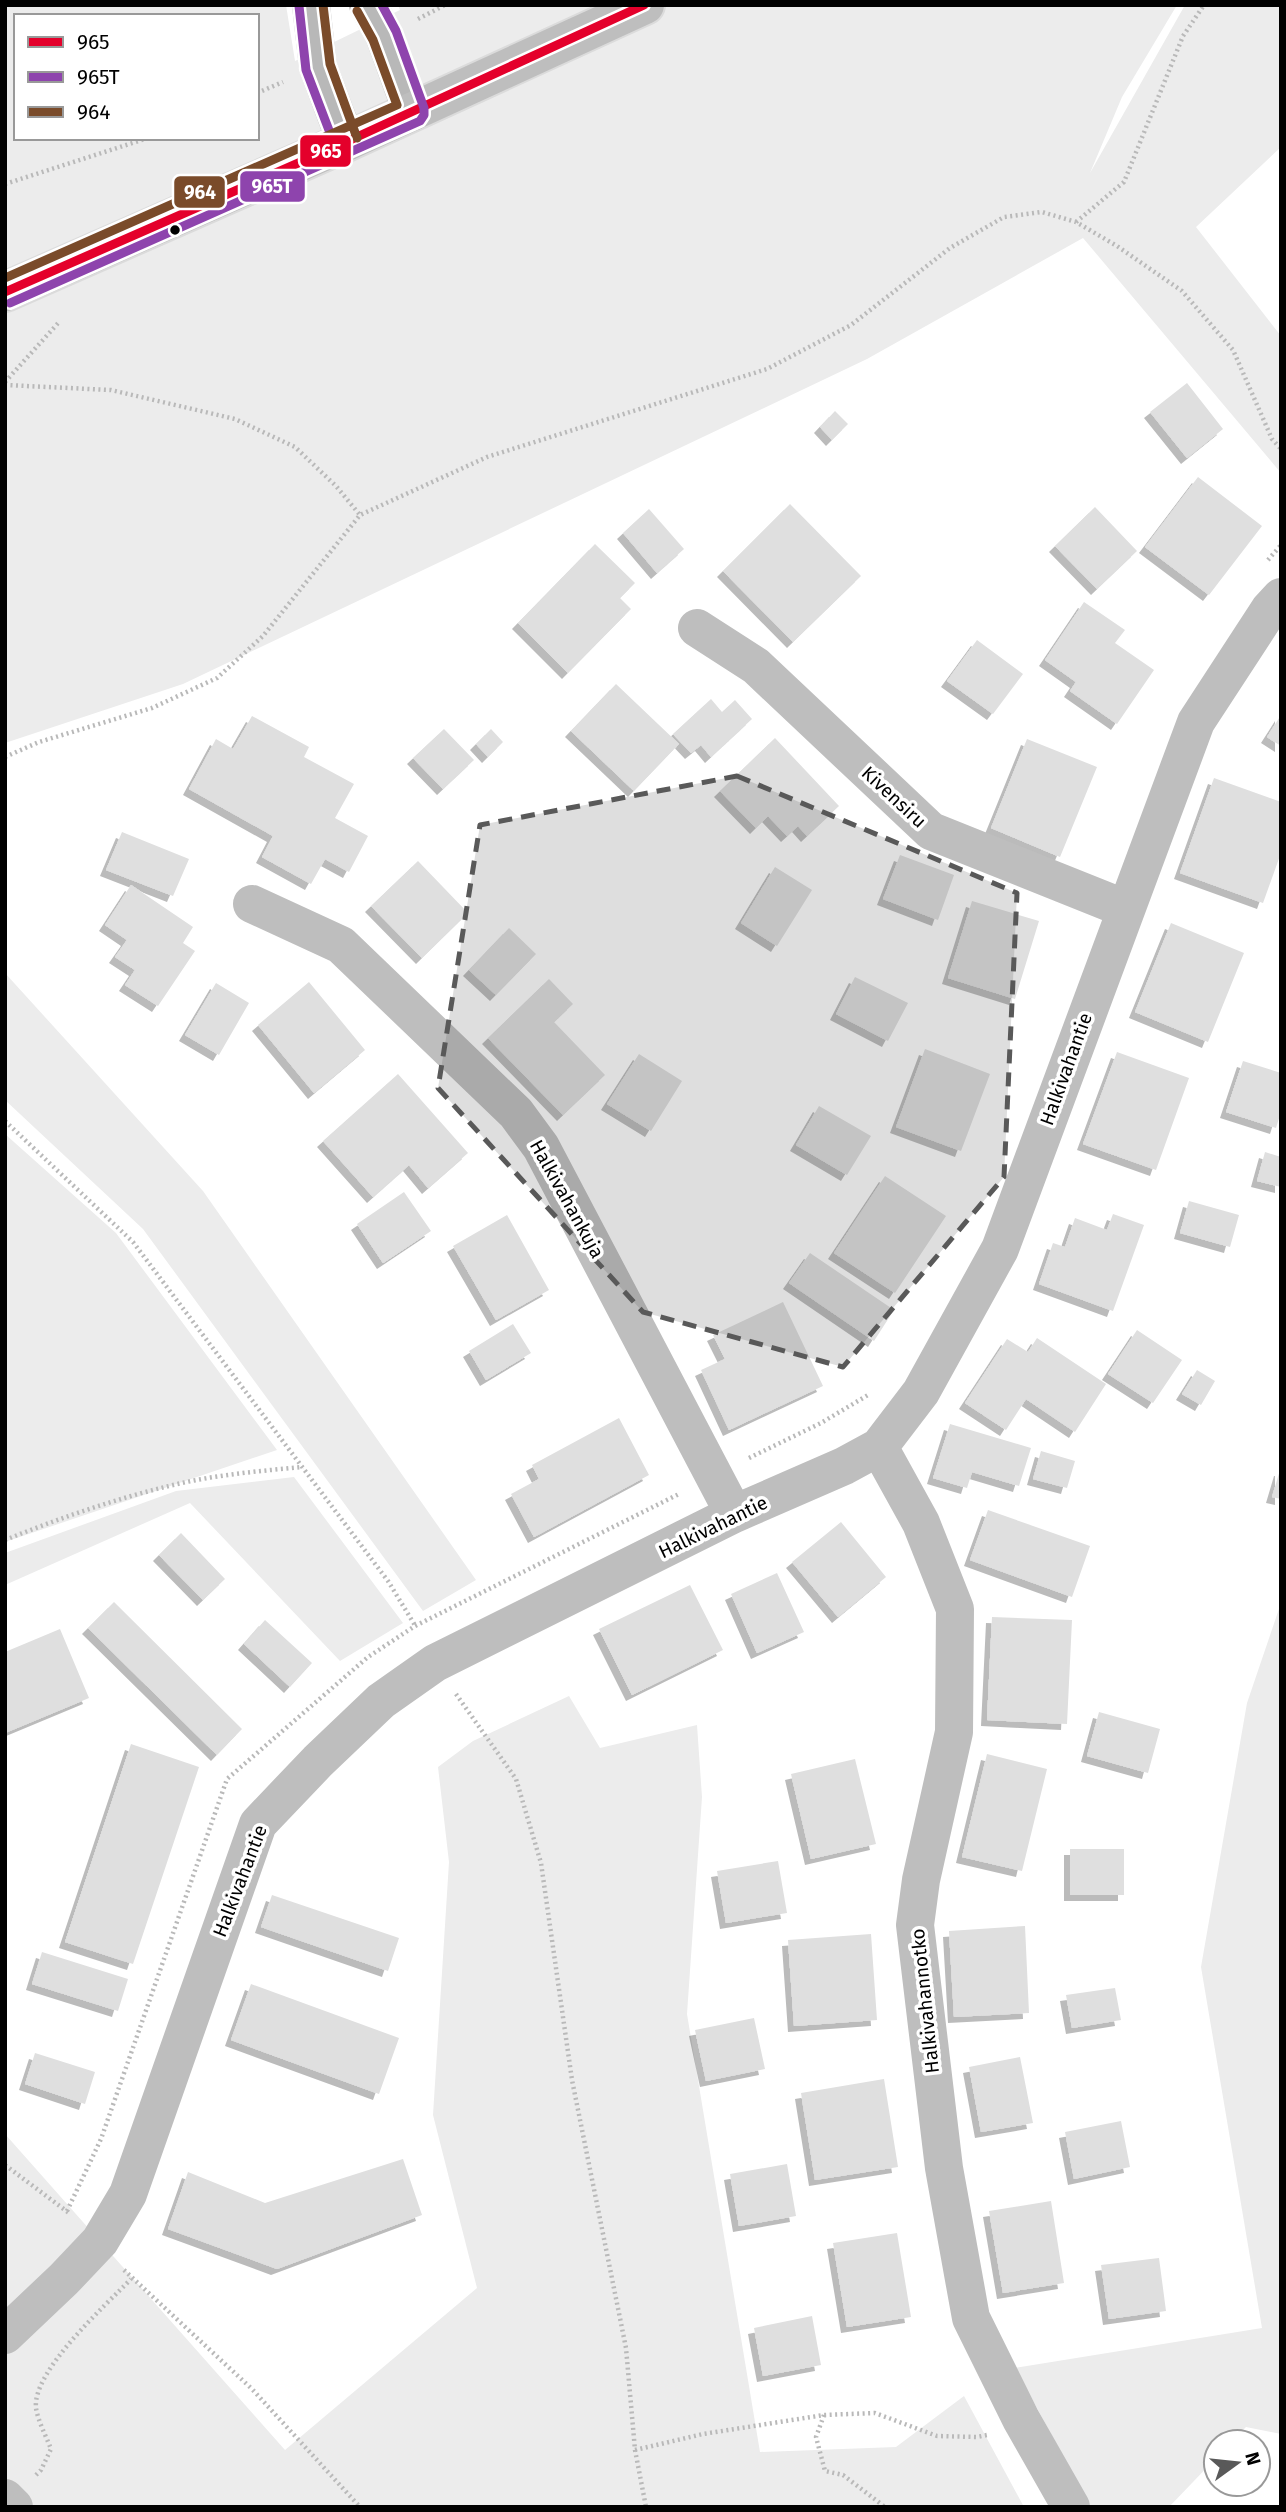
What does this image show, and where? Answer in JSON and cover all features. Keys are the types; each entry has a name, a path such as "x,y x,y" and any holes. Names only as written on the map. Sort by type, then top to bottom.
{"main road":[{"path":"311,5 318,67 346,142"},
{"path":"368,5 384,35 412,112"}],"street":[{"path":"5,292 346,142 645,5"},
{"name":"Halkivahantie","path":"5,2335 100,2241 128,2194 258,1824 318,1761 381,1701 435,1663 734,1514 844,1466 879,1447 921,1392 1000,1249 1196,722 1269,610 1281,597"},
{"name":"Kivensiru","path":"697,628 756,666 930,831 1126,909"},
{"name":"Halkivahankuja","path":"252,904 341,945 516,1113 541,1147 734,1514"},
{"name":"Halkivahannotko","path":"879,1447 921,1523 955,1609 954,1732 921,1880 915,1925 944,2168 971,2318 1021,2419 1071,2507"}],"path":[{"path":"1076,222 1124,182 1182,36 1203,5"},
{"path":"5,184 142,140"},
{"path":"5,757 39,742 152,708 217,678 263,636 360,515 403,493 487,457 767,369 852,326 950,248 1004,217 1042,212 1076,222 1117,246 1182,291 1233,350 1272,439 1281,449"},
{"path":"5,383 60,321"},
{"path":"5,383 111,390 235,419 295,447 336,486 360,515"},
{"path":"5,1121 133,1242 388,1581 435,1663 516,1779 541,1863 572,2080 626,2348 635,2450 646,2507"},
{"path":"5,1540 43,1525 170,1485 303,1467"},
{"path":"5,2165 67,2211"},
{"path":"9,2502 41,2470 51,2449 36,2407 39,2385 61,2353 131,2279 252,2389 360,2507"},
{"path":"635,2450 703,2434 824,2415 875,2413 937,2436 977,2437 998,2432 1021,2419"},
{"path":"824,2415 816,2437 825,2471 844,2475 885,2507"}],"highlighted area":[{"path":"737,776 1017,893 1004,1177 843,1367 643,1312 438,1088 480,825"}],"shaded area":[{"path":"5,5 286,5 295,61 400,10 398,5 1177,5 1122,97 1090,173 1185,5 1281,5 1281,147 1196,227 1281,336 1281,473 1083,238 867,359 183,684 5,743"},
{"path":"5,973 203,1191 476,1580 423,1611 143,1229 5,1100"},
{"path":"5,1134 116,1233 277,1450 5,1542"},
{"path":"294,1477 403,1623 340,1661 190,1503 5,1585 5,1553 176,1491"},
{"path":"1281,1603 1281,2434 1272,2432 1272,2428 1202,2428 1202,2473 1169,2507 1091,2507 1015,2368 1262,2328 1201,1967 1247,1703"},
{"path":"569,1696 600,1748 697,1725 702,1797 687,2014 760,2452 896,2447 964,2396 1024,2507 5,2507 5,2134 285,2450 477,2288 433,2115 449,1862 438,1767 473,1741"}],"building":[{"path":"1187,383 1223,429 1187,458 1150,412"},
{"path":"835,411 848,424 832,440 820,427"},
{"path":"1198,477 1262,526 1209,595 1145,547"},
{"path":"790,504 861,576 793,642 723,571"},
{"path":"1095,507 1137,551 1097,589 1055,546"},
{"path":"649,509 684,549 657,573 623,533"},
{"path":"595,544 635,583 620,598 631,609 568,673 518,623"},
{"path":"1084,602 1125,630 1115,643 1154,670 1117,724 1070,691 1076,682 1045,660"},
{"path":"977,640 1023,674 993,714 947,681"},
{"path":"616,684 679,744 634,791 571,731"},
{"path":"711,699 722,712 735,700 752,719 711,757 701,745 691,753 673,734"},
{"path":"1281,715 1281,746 1267,737"},
{"path":"252,716 309,747 304,757 354,784 335,818 368,836 349,872 325,859 311,884 262,857 273,836 189,789 216,739 233,749"},
{"path":"444,729 474,760 443,789 413,758"},
{"path":"491,729 503,742 488,757 476,744"},
{"path":"775,738 839,806 807,836 798,826 787,836 768,816 756,828 720,791"},
{"path":"1027,739 1097,767 1060,857 991,828"},
{"path":"1214,778 1281,802 1281,853 1263,903 1180,873"},
{"path":"122,832 189,859 173,896 106,870"},
{"path":"900,855 954,875 938,920 883,899"},
{"path":"418,861 468,913 422,958 371,906"},
{"path":"775,867 812,890 777,946 741,923"},
{"path":"131,885 193,927 183,943 195,951 158,1006 125,985 135,970 115,957 127,940 105,925"},
{"path":"972,901 1039,921 1015,999 948,978"},
{"path":"1171,923 1244,953 1208,1042 1135,1012"},
{"path":"509,928 536,954 496,995 469,970"},
{"path":"855,977 908,1003 888,1041 836,1014"},
{"path":"549,979 573,1004 554,1022 605,1075 563,1115 488,1038"},
{"path":"309,982 365,1050 314,1093 258,1025"},
{"path":"216,983 249,1003 219,1055 185,1035"},
{"path":"925,1049 990,1074 961,1151 896,1127"},
{"path":"1117,1052 1189,1078 1156,1170 1083,1144"},
{"path":"639,1054 682,1081 651,1131 607,1104"},
{"path":"1243,1061 1281,1073 1281,1112 1276,1128 1226,1112"},
{"path":"398,1074 468,1153 428,1188 409,1165 373,1197 323,1141"},
{"path":"819,1106 871,1136 847,1175 796,1145"},
{"path":"1265,1152 1281,1157 1281,1187 1257,1181"},
{"path":"885,1176 946,1216 895,1293 834,1253"},
{"path":"404,1192 431,1231 383,1263 357,1224"},
{"path":"1189,1201 1239,1215 1230,1247 1180,1233"},
{"path":"1113,1214 1144,1225 1113,1311 1039,1284 1053,1243 1065,1247 1075,1218 1107,1230"},
{"path":"507,1215 549,1290 496,1320 453,1246"},
{"path":"810,1253 894,1310 874,1341 789,1283"},
{"path":"783,1302 823,1386 729,1430 701,1370 725,1359 713,1335"},
{"path":"513,1324 531,1353 486,1380 469,1351"},
{"path":"1137,1330 1182,1360 1153,1403 1108,1374"},
{"path":"1037,1338 1106,1384 1075,1432 1026,1399 1006,1430 965,1403 1007,1339 1028,1352"},
{"path":"1197,1370 1215,1381 1201,1405 1182,1394"},
{"path":"619,1418 649,1475 534,1537 511,1494 539,1479 532,1465"},
{"path":"950,1424 1031,1448 1019,1486 972,1472 967,1488 933,1478"},
{"path":"1041,1451 1075,1461 1067,1488 1033,1479"},
{"path":"1281,1470 1281,1499 1272,1497"},
{"path":"988,1510 1090,1546 1072,1597 970,1560"},
{"path":"841,1522 886,1577 838,1617 792,1562"},
{"path":"181,1533 225,1579 203,1600 159,1555"},
{"path":"777,1573 804,1632 757,1653 731,1594"},
{"path":"690,1585 723,1650 632,1695 599,1629"},
{"path":"114,1602 242,1729 217,1755 88,1628"},
{"path":"992,1617 1072,1620 1067,1724 987,1720"},
{"path":"265,1620 312,1663 290,1687 244,1644"},
{"path":"60,1629 89,1698 5,1733 5,1652"},
{"path":"1099,1712 1160,1729 1148,1773 1087,1756"},
{"path":"131,1744 199,1767 133,1964 65,1942"},
{"path":"987,1754 1047,1769 1022,1871 962,1857"},
{"path":"855,1759 876,1844 811,1859 791,1774"},
{"path":"1070,1849 1124,1849 1124,1895 1070,1895"},
{"path":"778,1861 787,1913 726,1923 717,1871"},
{"path":"272,1895 399,1938 388,1971 261,1927"},
{"path":"1025,1926 1029,2013 954,2017 949,1931"},
{"path":"871,1934 877,2020 794,2026 788,1940"},
{"path":"42,1952 128,1979 118,2011 32,1984"},
{"path":"251,1984 399,2038 379,2094 231,2040"},
{"path":"1115,1988 1121,2020 1072,2028 1066,1995"},
{"path":"754,2018 765,2069 706,2081 695,2030"},
{"path":"35,2053 95,2072 85,2104 25,2084"},
{"path":"1020,2057 1033,2123 981,2132 969,2067"},
{"path":"884,2079 898,2167 815,2180 801,2093"},
{"path":"1121,2121 1130,2167 1074,2179 1065,2132"},
{"path":"403,2159 422,2215 277,2269 168,2229 188,2172 265,2203"},
{"path":"787,2164 796,2216 739,2226 730,2174"},
{"path":"1051,2201 1064,2283 1003,2293 989,2211"},
{"path":"897,2233 911,2317 847,2327 833,2243"},
{"path":"1159,2258 1166,2311 1109,2319 1101,2265"},
{"path":"812,2316 821,2365 763,2376 754,2328"}],"transit line":[{"name":"964","path":"323,5 330,64 357,138"},
{"name":"965T","path":"10,303 420,121 424,108 396,31 382,5"},
{"name":"965","path":"5,292 346,142 644,5"},
{"name":"965T","path":"299,6 306,70 335,146"},
{"name":"964","path":"5,278 397,105 373,40 357,11"}]}
